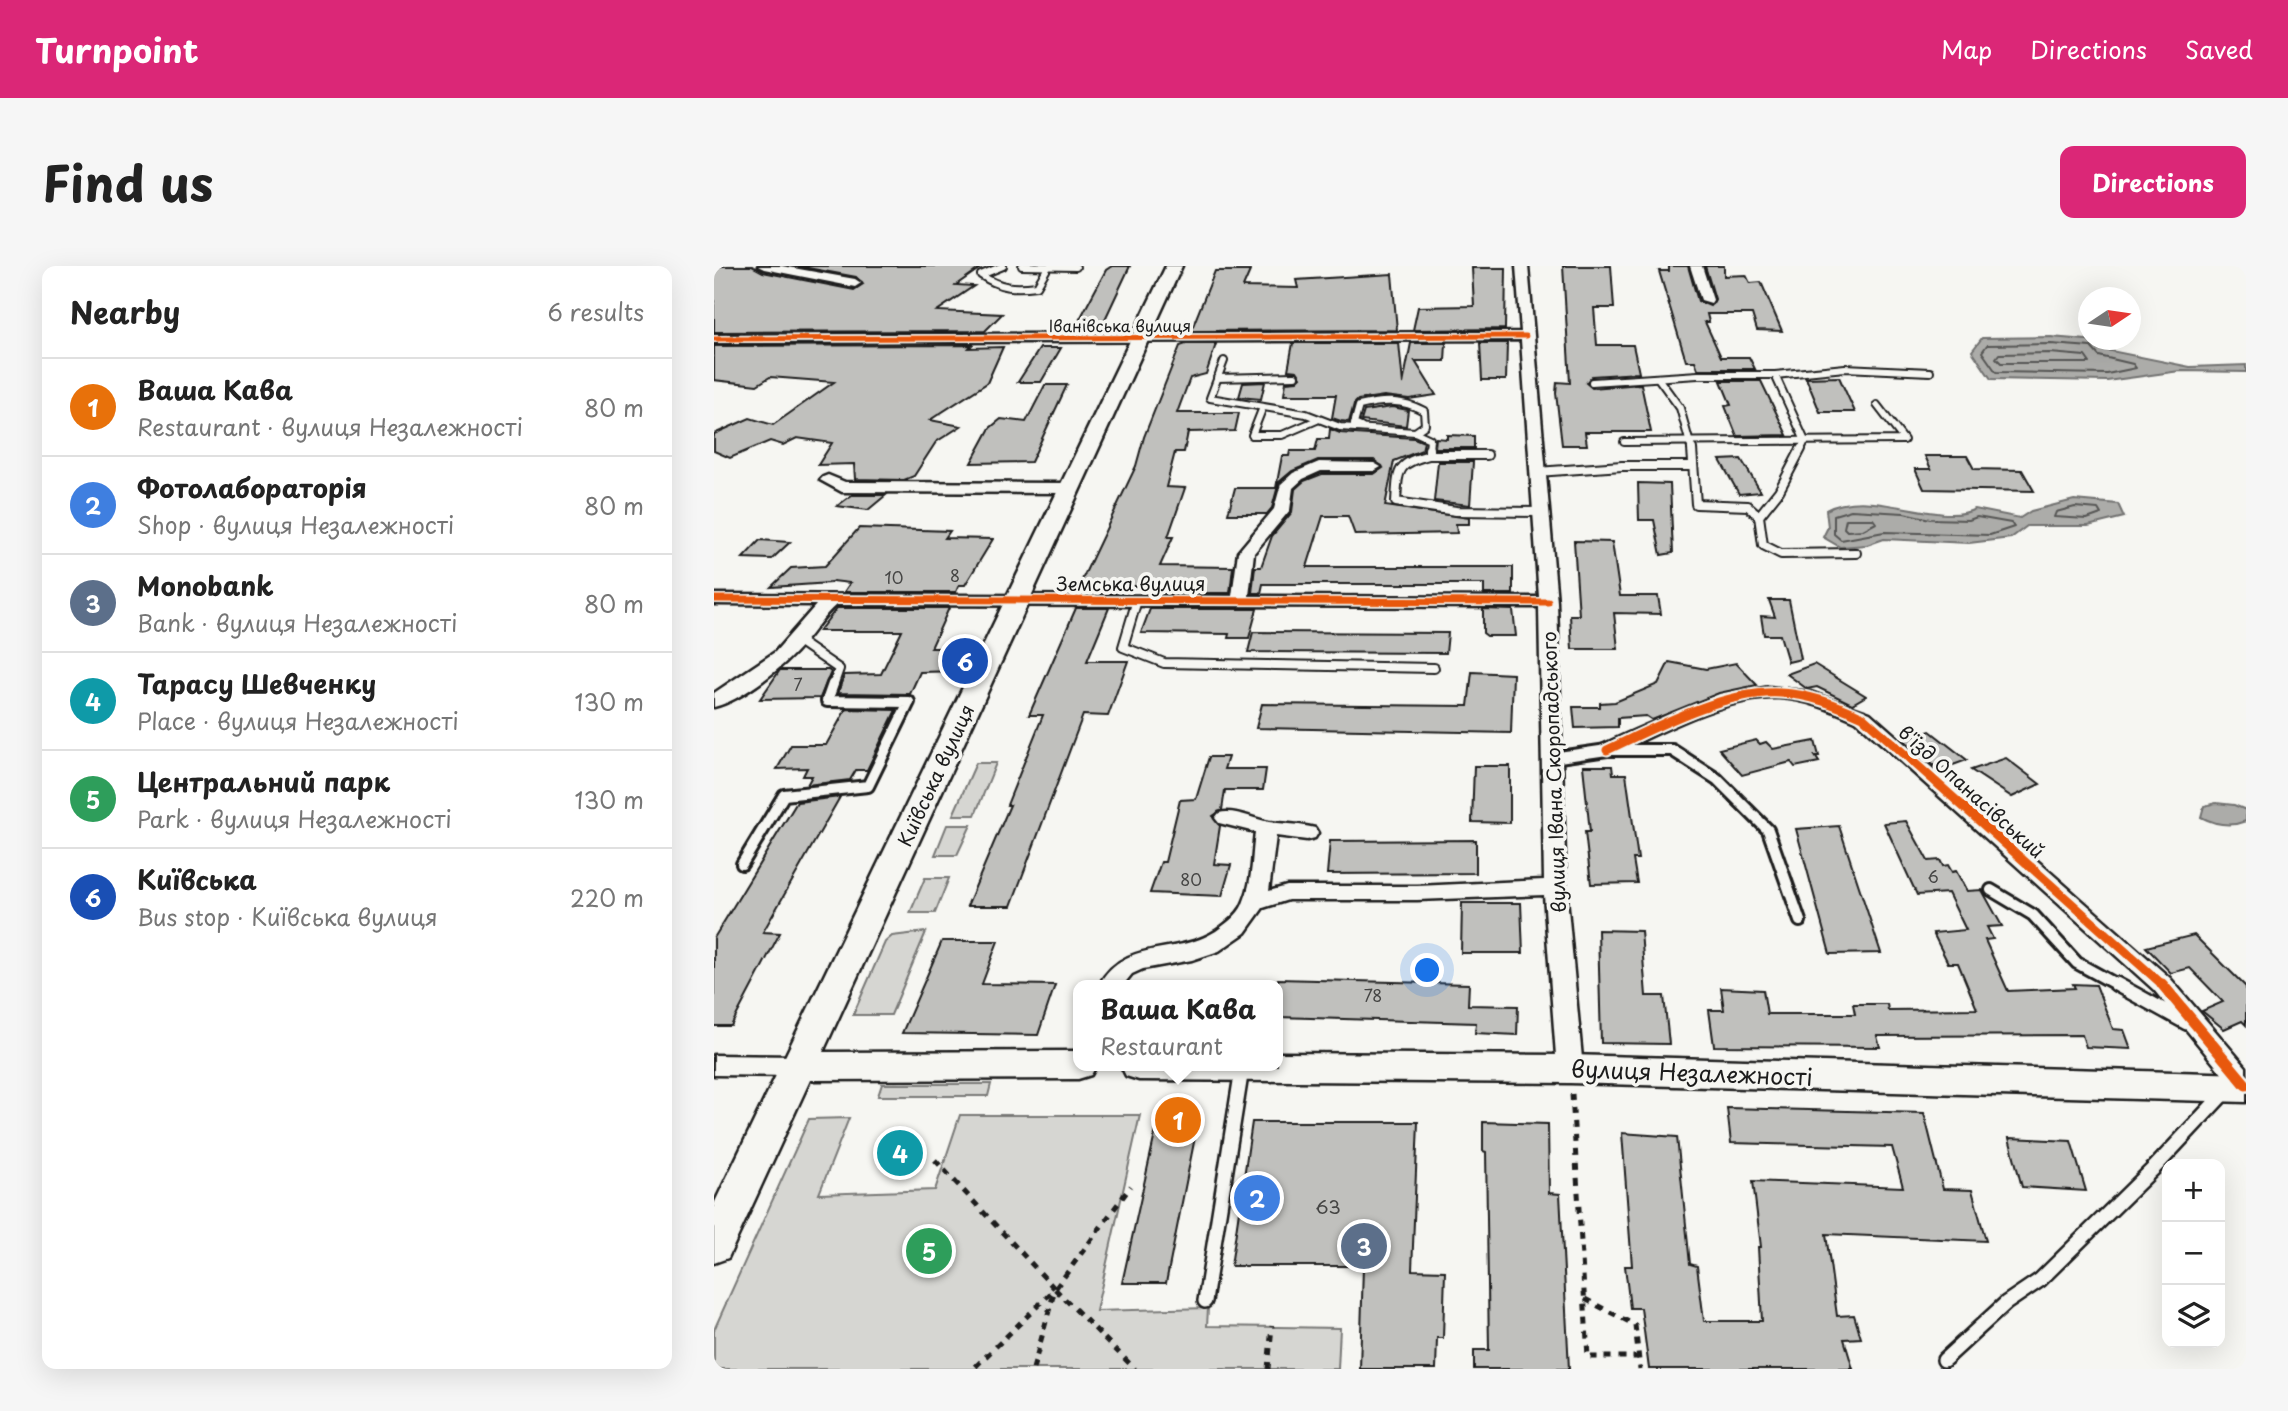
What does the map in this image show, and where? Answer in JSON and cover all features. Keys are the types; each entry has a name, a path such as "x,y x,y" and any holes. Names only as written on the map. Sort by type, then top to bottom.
{"main road":[{"name":"Київська вулиця","path":"714,1246 1174,266"},
{"path":"799,1066 1073,1065"},
{"name":"вулиця Незалежності","path":"1283,1066 1570,1069 2240,1087"}],"street":[{"path":"764,266 855,283"},
{"name":"вулиця Івана Скоропадського","path":"1522,266 1548,602 1555,887 1570,1069"},
{"path":"1696,266 1707,300"},
{"name":"Іванівська вулиця","path":"714,339 1526,336"},
{"path":"1240,601 1246,552 1276,519 1282,510 1286,487 1298,475 1319,466 1374,467"},
{"path":"828,480 842,487 1069,488"},
{"name":"Земська вулиця","path":"714,599 1548,602"},
{"path":"714,701 757,677 797,640 818,610 832,599"},
{"name":"в'їзд Опанасівський","path":"1607,750 1688,713 1772,693 1835,704 1863,717 2162,984 2201,1031 2240,1087"},
{"path":"1226,818 1266,828 1307,833"},
{"path":"1113,980 1133,964 1194,952 1228,937 1255,903 1266,828"},
{"path":"1255,903 1287,893 1417,893 1555,887"},
{"path":"714,1065 799,1066"}],"lane":[{"path":"1003,266 981,275 995,285 1009,290 1037,286 1048,267"},
{"path":"1022,266 1076,267"},
{"path":"1224,361 1210,398 1306,414 1340,427 1415,432 1430,439 1429,455"},
{"path":"1592,382 1775,375 1845,368 1930,372"},
{"path":"1775,375 1805,441"},
{"path":"1217,378 1295,376"},
{"path":"1658,378 1680,408 1691,442 1696,504 1748,506 1759,516 1763,545 1781,554 1856,553"},
{"path":"1361,427 1354,424 1359,406 1384,399 1409,401 1424,411 1425,425 1415,432"},
{"path":"1624,442 1904,440 1877,405"},
{"path":"1263,407 1252,435 1282,435 1317,420"},
{"path":"1759,516 1779,491 1805,441"},
{"path":"1487,455 1429,455 1407,461 1398,471 1396,502 1456,511 1540,512"},
{"path":"1537,472 1622,466 1692,466"},
{"path":"1138,600 1123,647 1164,663 1434,668"},
{"path":"742,864 784,795 868,786 909,702 827,701 839,668 797,640"},
{"path":"1552,758 1607,750 1671,750 1717,779 1768,830 1800,921"},
{"path":"1990,890 2033,915 2077,963 2201,1031"},
{"path":"1205,1301 1242,1071"},
{"path":"1944,1360 2006,1303 2040,1280 2240,1087"}],"path":[{"path":"1570,1069 1588,1357 1638,1357"},
{"path":"935,1160 1055,1289 1135,1369"},
{"path":"973,1369 1055,1289 1131,1186"},
{"path":"1033,1369 1055,1289"},
{"path":"1585,1298 1635,1325 1640,1369"},
{"path":"1268,1369 1272,1326"}],"shaded area":[{"path":"976,763 996,763 975,815 953,815"},
{"path":"947,825 971,825 957,855 935,855"},
{"path":"925,878 949,878 935,913 910,913"},
{"path":"926,932 891,1015 853,1015 885,942 892,936"},
{"path":"882,1084 991,1084 988,1096 878,1096"},
{"path":"960,1115 1140,1115 1096,1311 1208,1308 1207,1326 1340,1328 1338,1369 714,1369 714,1330 809,1119 849,1118 819,1194 935,1190"}],"water":[{"path":"1982,338 2078,339 2078,350 2106,350 2190,367 2246,365 2246,372 2180,371 2107,381 1991,379 1972,351"},
{"path":"2074,500 2118,504 2124,517 2088,526 2027,526 2011,538 1969,543 1884,539 1867,545 1840,547 1823,537 1828,527 1826,510 1844,504 1884,504 1943,514 1960,514 1975,509 2020,518 2031,511"},
{"path":"2216,803 2234,805 2246,810 2246,821 2224,824 2201,817 2204,806"}],"building":[{"path":"714,266 752,266 763,272 854,290 863,284 856,277 797,266 983,266 956,285 974,286 937,311 1002,314 985,331 714,332"},
{"path":"1112,266 1130,266 1100,330 1074,330 1106,270"},
{"path":"1563,266 1611,266 1614,308 1594,308 1597,345 1633,345 1639,373 1592,376 1586,383 1592,388 1641,384 1651,432 1585,432 1587,445 1562,445 1557,382 1570,383"},
{"path":"1669,266 1688,266 1698,301 1710,306 1715,299 1705,266 1724,266 1724,276 1746,275 1750,283 1761,282 1782,331 1757,330 1752,314 1707,314 1709,322 1705,322 1721,357 1749,357 1755,369 1698,369 1695,361 1686,361 1659,271 1669,271"},
{"path":"1472,268 1506,268 1505,329 1413,330 1418,307 1474,306"},
{"path":"1215,271 1250,271 1243,287 1298,288 1296,280 1392,274 1397,330 1191,331"},
{"path":"1293,343 1399,343 1403,384 1411,343 1446,343 1445,361 1415,361 1436,395 1409,399 1384,396 1358,400 1354,404 1349,422 1332,418 1336,395 1284,395 1286,382 1297,381 1301,377 1297,371 1288,370"},
{"path":"1480,343 1507,343 1506,380 1482,380"},
{"path":"1216,344 1206,374 1190,378 1177,413 1239,413 1235,431 1188,432 1184,452 1175,452 1166,487 1185,488 1168,537 1173,537 1160,566 1233,567 1230,593 1155,593 1158,586 1118,586 1115,593 1082,593 1086,586 1079,586 1136,466 1144,437 1180,346"},
{"path":"972,345 969,348 1003,347 987,383 930,420 961,426 936,442 914,476 904,480 855,479 854,464 818,465 832,443 797,438 783,445 770,441 730,458 714,451 714,434 750,418 773,425 834,382 770,377 757,385 714,380 714,346"},
{"path":"1040,348 1061,348 1041,382 1018,382"},
{"path":"1839,377 1855,412 1820,412 1806,378"},
{"path":"1721,381 1761,381 1787,435 1737,436 1725,406 1731,405"},
{"path":"1265,382 1261,399 1239,397 1243,383"},
{"path":"1045,385 1067,385 1031,462 971,463 990,428 1001,419 1026,422"},
{"path":"1392,407 1408,410 1406,426 1361,421 1364,411"},
{"path":"1330,429 1340,433 1414,438 1424,442 1422,450 1394,461 1385,506 1469,518 1469,524 1456,524 1457,533 1355,535 1348,516 1323,516 1307,567 1513,567 1513,594 1484,594 1484,584 1263,584 1261,593 1252,593 1255,567 1261,567 1272,536 1292,512 1295,489 1304,481 1322,474 1374,474 1383,468 1374,460 1318,460 1292,471 1279,482 1272,508 1267,514 1228,514 1235,488 1276,488 1282,456 1289,456 1290,451 1315,451 1318,439 1329,439"},
{"path":"1447,435 1474,436 1474,448 1435,448 1436,438 1447,439"},
{"path":"1925,456 1967,456 1974,469 2022,470 2034,491 1924,489 1915,469 1931,469"},
{"path":"1741,459 1761,492 1739,494 1720,460"},
{"path":"1438,462 1473,462 1470,505 1434,501"},
{"path":"1638,483 1670,484 1673,553 1661,555 1654,520 1639,520"},
{"path":"852,495 886,495 868,510 837,506"},
{"path":"859,528 950,531 945,538 993,539 965,585 959,585 956,592 844,592 850,583 833,581 771,587 791,568 825,566"},
{"path":"760,540 790,542 772,559 743,558"},
{"path":"1574,541 1612,542 1620,596 1658,596 1661,614 1614,613 1618,649 1572,649 1570,615 1579,615"},
{"path":"1769,600 1789,600 1801,659 1788,662 1780,635 1764,635 1761,616 1775,617"},
{"path":"837,608 949,608 931,648 971,648 960,671 920,672 910,694 838,693 844,675 881,674 902,631 819,631"},
{"path":"1076,608 1109,608 1087,661 1128,661 1108,716 1083,715 1011,906 967,906 1010,805 1007,805 1043,715 1029,715"},
{"path":"1150,609 1257,609 1249,638 1228,638 1229,634 1141,633"},
{"path":"1483,609 1513,610 1516,636 1487,636 1483,633"},
{"path":"1253,632 1448,633 1446,653 1248,652"},
{"path":"1669,662 1706,669 1736,663 1757,685 1719,693 1652,720 1646,716 1618,718 1618,727 1575,728 1573,707 1600,707 1600,703 1615,702 1658,684"},
{"path":"1814,664 1866,696 1852,704 1817,687 1807,689 1787,674"},
{"path":"780,670 831,672 820,698 760,699"},
{"path":"1472,672 1513,674 1511,733 1256,728 1262,704 1468,706"},
{"path":"846,709 896,710 867,770 856,770 850,780 807,785 812,776 803,776 807,768 777,769 791,745 826,745"},
{"path":"1930,731 1967,760 1939,770 1904,740"},
{"path":"1756,740 1760,744 1766,742 1773,749 1815,741 1819,756 1815,756 1819,762 1795,767 1791,762 1742,775 1719,749"},
{"path":"1209,757 1228,757 1224,769 1266,769 1263,790 1225,790 1222,810 1213,816 1220,826 1214,864 1231,865 1222,896 1150,893 1161,862 1165,862 1180,800 1196,799"},
{"path":"2006,758 2040,784 2012,797 1971,770"},
{"path":"1474,766 1510,766 1510,823 1472,822"},
{"path":"1583,766 1612,766 1613,774 1626,774 1638,859 1633,859 1637,883 1591,884 1585,832 1590,832"},
{"path":"840,797 763,932 780,933 731,1026 714,1026 714,938 797,802"},
{"path":"1906,821 1928,861 1940,860 1943,866 1948,865 1952,872 1956,871 1967,891 1982,890 2002,926 1987,927 1993,939 1985,940 2008,991 2075,988 2073,984 2096,985 2113,1029 2124,1030 2131,1049 2086,1047 2082,1035 1877,1036 1880,1047 1714,1046 1709,1010 1724,1010 1721,988 1763,990 1767,1014 1855,1014 1853,1004 1887,1004 1888,1010 1977,1009 1958,963 1948,963 1933,933 1966,930 1948,893 1917,895 1884,823"},
{"path":"1839,826 1881,953 1830,954 1796,829"},
{"path":"1476,840 1476,873 1327,874 1330,841"},
{"path":"1462,903 1521,903 1523,953 1461,953"},
{"path":"1598,930 1641,931 1646,996 1664,996 1669,1044 1601,1043"},
{"path":"2194,935 2246,987 2246,1025 2242,1021 2224,1029 2202,1011 2223,1002 2190,968 2171,973 2146,947"},
{"path":"942,941 998,941 982,984 1055,985 1038,1035 902,1033"},
{"path":"1278,979 1469,984 1468,1005 1518,1006 1517,1035 1475,1033 1476,1023 1283,1017 1283,980"},
{"path":"1727,1108 1924,1113 1943,1189 1972,1190 1986,1241 1826,1234 1837,1316 1854,1315 1861,1338 1844,1339 1853,1369 1649,1369 1641,1308 1630,1308 1625,1266 1632,1266 1622,1133 1677,1137 1690,1264 1697,1266 1704,1321 1762,1321 1758,1247 1761,1247 1753,1181 1903,1187 1892,1147 1731,1143"},
{"path":"1159,1116 1199,1117 1166,1283 1122,1283"},
{"path":"1252,1122 1418,1122 1412,1270 1445,1271 1443,1338 1437,1338 1436,1369 1360,1369 1363,1266 1231,1266"},
{"path":"1483,1122 1548,1124 1549,1193 1560,1194 1569,1369 1474,1369 1474,1350 1489,1350 1486,1152 1483,1151"},
{"path":"2009,1138 2071,1141 2086,1191 2022,1187"}],"cycle path":[{"path":"714,339 1526,336"},
{"path":"714,599 1548,602"},
{"path":"1607,750 1706,708 1769,693 1804,696 1863,717 2162,984 2246,1085"}],"place":[{"name":"Київська","path":"965,661"},
{"name":"Ваша Кава","path":"1178,1120"},
{"name":"Тарасу Шевченку","path":"900,1153"},
{"name":"Фотолабораторія","path":"1257,1198"},
{"name":"Monobank","path":"1364,1246"},
{"name":"Центральний парк","path":"929,1251"}]}
